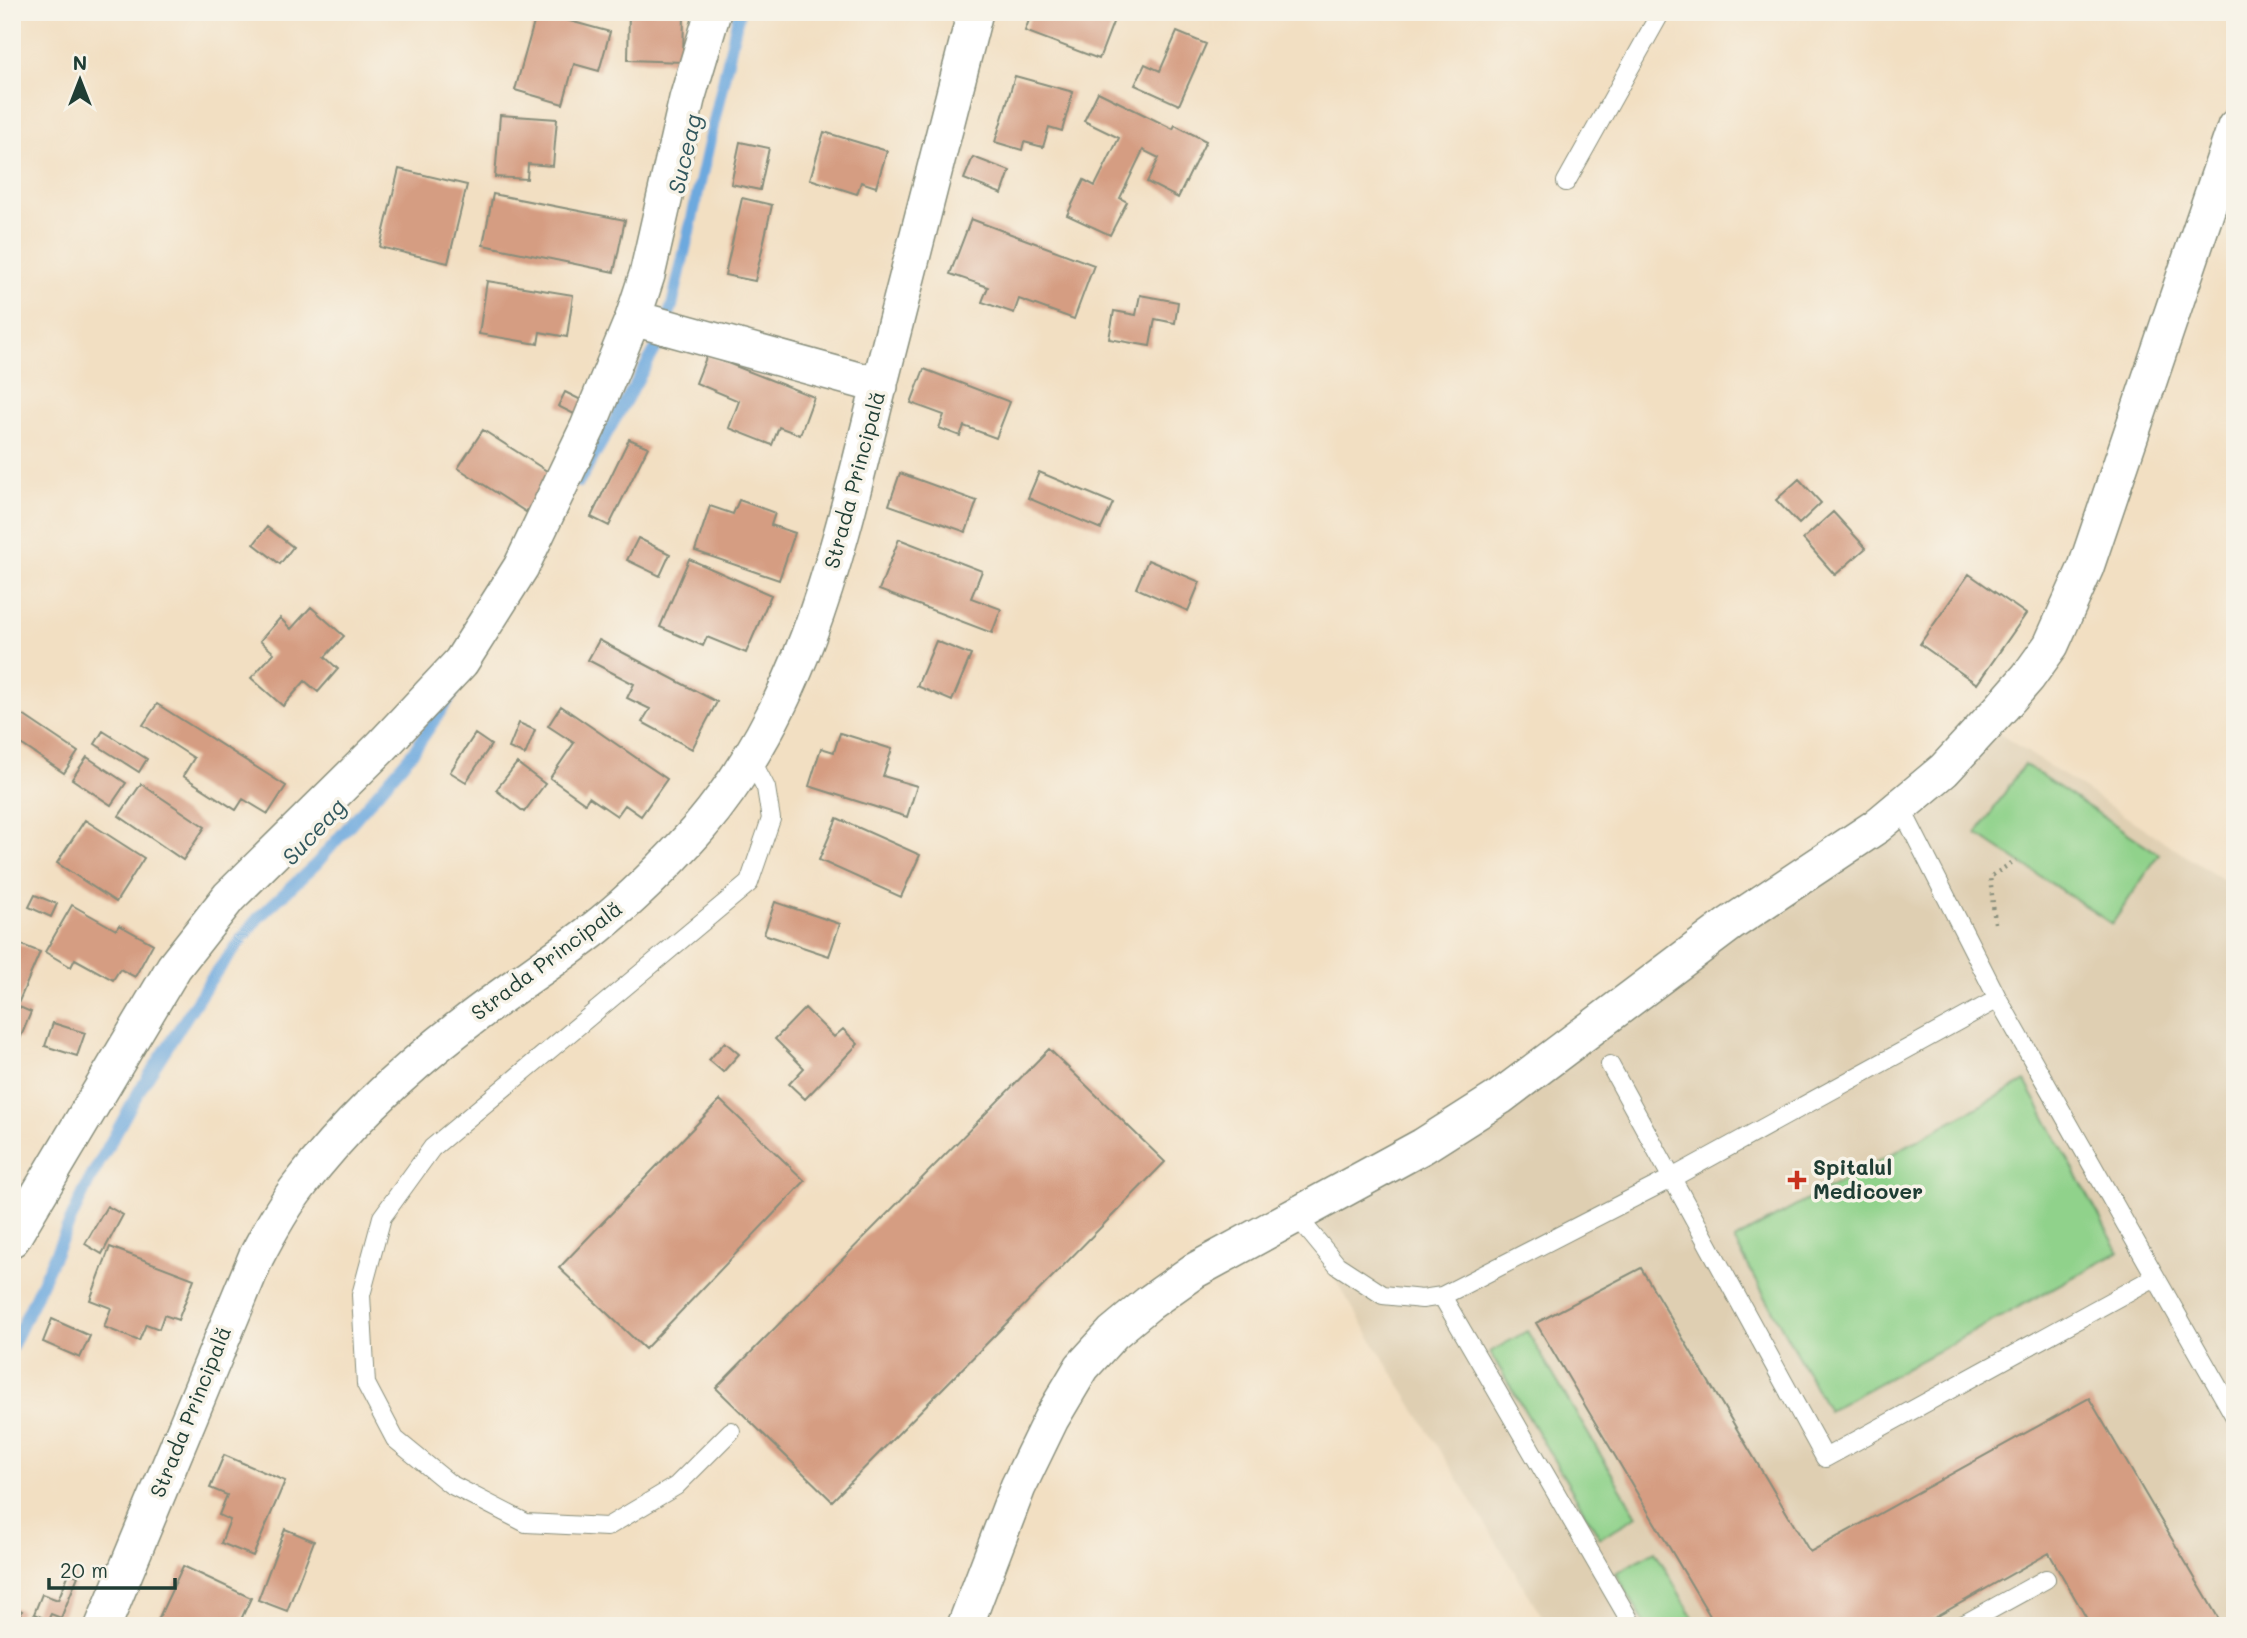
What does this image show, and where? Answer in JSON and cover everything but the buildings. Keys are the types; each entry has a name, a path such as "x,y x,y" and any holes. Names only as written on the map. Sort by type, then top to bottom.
{"street":[{"path":"12,1239 182,957 229,897 382,746 461,662 521,568 588,427 654,325 647,275 687,99 713,12"},
{"name":"Strada Principală","path":"103,1626 256,1257 299,1186 371,1104 416,1063 465,1023 596,927 631,897 696,830 726,795 751,759 809,639 848,514 975,12"},
{"path":"965,1626 1018,1487 1051,1419 1082,1367 1113,1333 1194,1270 1423,1146 1500,1097 1730,924 1877,825 1944,770 2002,707 2051,645 2086,568 2235,127"},
{"path":"654,325 880,386"}],"lane":[{"path":"1566,183 1661,12"},
{"path":"732,1431 676,1486 607,1527 526,1523 450,1484 395,1439 366,1384 361,1295 382,1217 432,1148 749,883 771,819 766,788 751,759"},
{"path":"1900,806 1998,999 2235,1417"},
{"path":"1295,1214 1337,1265 1383,1295 1422,1299 1442,1296 1672,1178 1998,999"},
{"path":"1609,1066 1825,1458 2155,1277"},
{"path":"1442,1296 1633,1626"},
{"path":"1961,1626 2046,1579"}],"path":[{"path":"1966,938 1996,923 1990,877 2016,860"}],"shaded area":[{"name":"Spitalul Medicover","path":"1986,725 2235,888 2235,1626 1548,1626 1295,1214 1423,1146"}],"green space":[{"path":"2024,764 2159,854 2112,924 1977,834"},
{"path":"2025,1081 2119,1252 1828,1411 1734,1240"},
{"path":"1527,1331 1637,1516 1600,1538 1490,1352"},
{"path":"1655,1551 1698,1626 1646,1626 1616,1573"}],"waterway":[{"name":"Suceag","path":"579,482 656,348 672,306 739,12"},
{"name":"Suceag","path":"12,1347 88,1183 139,1091 209,982 258,918 316,864 413,752 453,693"}],"place":[{"name":"Spitalul Medicover","path":"1797,1180"}]}
